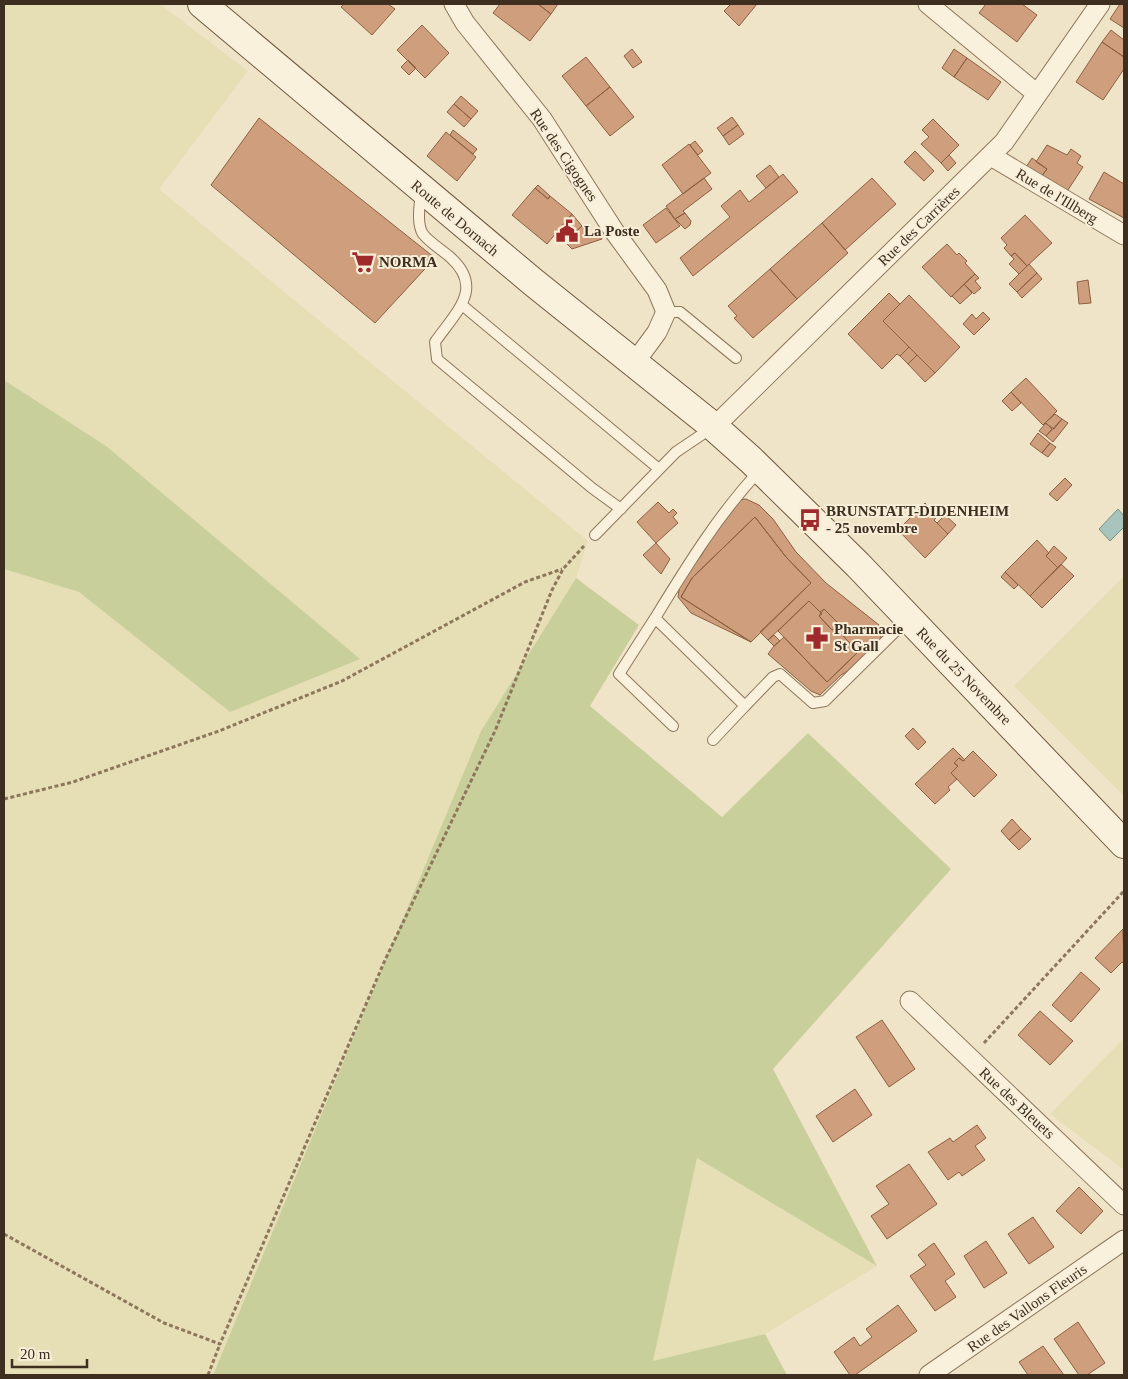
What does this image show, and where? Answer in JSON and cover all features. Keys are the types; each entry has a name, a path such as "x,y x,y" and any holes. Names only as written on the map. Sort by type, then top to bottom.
{"main road":[{"name":"Route de Dornach","path":"202,4 421,190 714,427"},
{"name":"Rue du 25 Novembre","path":"714,427 858,565 1124,844"}],"street":[{"name":"Rue des Cigognes","path":"454,4 465,23 542,119 614,231 658,290 666,312"},
{"path":"928,4 1037,94"},
{"name":"Rue des Carrières","path":"714,427 1004,142 1100,4"},
{"name":"Rue de l'Illberg","path":"991,156 1124,235"},
{"path":"634,362 657,332 666,312"},
{"name":"Rue des Bleuets","path":"910,1002 1124,1204"},
{"name":"Rue des Vallons Fleuris","path":"929,1375 1124,1240"}],"lane":[{"path":"421,190 420,220 423,234 462,268 467,279 462,305 435,342 437,359 592,488 621,509"},
{"path":"462,305 660,469"},
{"path":"666,312 680,312 736,358"},
{"path":"595,535 676,452 714,427"},
{"path":"673,726 620,674 705,538 742,488 760,470"},
{"path":"656,618 745,706"},
{"path":"712,740 773,677 780,674 813,702 825,701 909,619"}],"path":[{"path":"208,1375 385,960 495,731 552,590 563,569 595,535"},
{"path":"4,799 73,782 219,731 342,681 526,582 563,569"},
{"path":"970,1058 1124,891"},
{"path":"4,1234 164,1322 220,1344"}],"shaded area":[{"path":"4,4 160,4 248,71 159,189 588,541 576,578 481,731 213,1375 4,1375 4,569 79,592 230,712 106,446 4,380"},
{"path":"1124,576 1124,796 1014,686"},
{"path":"1124,1038 1124,1170 1050,1114"},
{"path":"697,1158 877,1266 765,1334 652,1362"}],"green space":[{"path":"4,380 106,446 360,659 230,712 79,592 4,569"},
{"path":"576,578 639,625 590,706 722,817 808,733 951,869 773,1069 877,1266 697,1158 653,1361 765,1334 787,1375 213,1375 481,731"}],"water":[{"path":"1118,509 1124,516 1124,527 1110,541 1099,529"}],"building":[{"path":"344,4 388,4 395,9 372,35 341,7"},
{"path":"500,4 538,4 551,14 530,41 493,13"},
{"path":"538,4 558,4 551,14"},
{"path":"731,4 757,4 739,26 724,11"},
{"path":"986,4 1022,4 1037,15 1017,42 979,13"},
{"path":"1120,4 1124,4 1124,28 1110,19"},
{"path":"422,25 449,53 425,78 397,50"},
{"path":"1111,30 1124,40 1124,57 1102,42"},
{"path":"1102,42 1124,57 1124,69 1103,100 1076,82"},
{"path":"632,49 642,62 633,68 624,56"},
{"path":"954,49 967,58 954,77 942,68"},
{"path":"586,57 610,87 586,106 562,76"},
{"path":"967,58 1001,82 988,100 954,77"},
{"path":"408,60 416,68 409,75 401,67"},
{"path":"610,87 634,117 610,136 586,106"},
{"path":"461,96 478,111 471,119 454,104"},
{"path":"454,104 471,119 464,127 447,112"},
{"path":"732,117 738,125 723,136 717,128"},
{"path":"259,118 435,258 375,323 211,185"},
{"path":"933,119 959,145 941,163 921,144 929,137 922,130"},
{"path":"738,125 744,134 729,145 723,136"},
{"path":"453,130 477,149 473,154 450,135"},
{"path":"446,132 476,157 457,181 427,156"},
{"path":"695,141 703,151 698,155 690,145"},
{"path":"689,144 711,173 683,194 662,165"},
{"path":"1047,145 1067,155 1071,149 1081,156 1077,163 1083,167 1066,193 1041,177 1047,169 1036,162"},
{"path":"915,151 934,171 924,181 904,162"},
{"path":"949,155 956,163 948,171 941,163"},
{"path":"1032,158 1047,169 1041,177 1026,167"},
{"path":"770,165 779,177 766,188 756,176"},
{"path":"1104,172 1124,184 1124,218 1089,199"},
{"path":"783,174 798,192 693,276 680,258 730,217 721,206 740,190 749,202"},
{"path":"704,178 712,189 683,211 685,213 675,219 666,206"},
{"path":"872,178 896,204 845,250 822,223"},
{"path":"538,185 550,196 548,199 535,188"},
{"path":"535,188 548,199 550,196 572,214 547,244 512,215"},
{"path":"666,208 680,226 656,243 643,225"},
{"path":"685,213 691,221 690,225 685,229 675,219"},
{"path":"572,214 582,226 565,242 556,233"},
{"path":"1025,215 1052,243 1027,266 1015,253 1011,256 1004,248 1007,245 1001,238"},
{"path":"822,223 848,253 797,299 770,269"},
{"path":"582,226 589,236 598,233 602,239 572,249 565,242"},
{"path":"947,244 957,255 959,253 967,261 965,263 975,274 951,297 922,267"},
{"path":"1015,253 1027,266 1019,274 1009,264 1014,259 1011,256"},
{"path":"1029,264 1037,273 1017,292 1009,284"},
{"path":"770,269 797,299 753,338 734,318 737,316 728,306"},
{"path":"1037,273 1042,279 1022,298 1017,292"},
{"path":"975,274 979,278 975,281 981,288 974,294 964,284"},
{"path":"1088,280 1091,303 1079,304 1077,282"},
{"path":"964,284 972,293 960,304 952,296"},
{"path":"889,293 900,304 883,321 909,347 900,356 897,354 882,369 848,334"},
{"path":"909,295 960,347 935,373 883,321"},
{"path":"983,312 990,319 974,335 963,324 972,314 976,319"},
{"path":"909,347 917,355 908,364 900,356"},
{"path":"917,355 935,373 925,382 908,364"},
{"path":"1026,378 1057,411 1043,425 1011,392"},
{"path":"1011,392 1021,403 1012,411 1002,401"},
{"path":"1055,414 1062,419 1054,429 1045,423"},
{"path":"1062,419 1068,423 1053,442 1046,436"},
{"path":"1046,423 1052,429 1046,436 1039,431"},
{"path":"1038,433 1050,443 1042,453 1030,444"},
{"path":"1050,443 1056,447 1048,457 1042,453"},
{"path":"1065,478 1072,485 1057,501 1049,494"},
{"path":"746,499 759,505 773,519 796,552 826,583 879,625 881,638 862,662 841,675 820,695 811,691 768,654 774,646 784,637 827,682 858,652 836,628 840,625 824,609 820,612 809,601 768,640 760,632 811,583 786,557 755,517 692,578 681,597 751,642 691,613 678,597 681,579 701,556 735,500"},
{"path":"658,502 669,513 673,509 677,513 673,517 678,523 656,543 637,522"},
{"path":"925,503 938,516 934,520 948,534 925,558 898,530"},
{"path":"945,515 956,525 948,534 937,523"},
{"path":"755,517 786,557 811,583 751,642 681,597 692,578"},
{"path":"1037,540 1049,553 1046,556 1058,568 1030,596 1005,572"},
{"path":"656,543 670,559 661,574 643,555"},
{"path":"1054,546 1067,558 1058,568 1046,556"},
{"path":"1061,564 1074,576 1042,608 1030,596"},
{"path":"1005,572 1018,585 1014,589 1001,577"},
{"path":"809,601 822,614 819,616 832,630 836,628 858,652 827,682 778,631"},
{"path":"824,609 840,625 832,630 819,616"},
{"path":"774,635 780,641 774,646 768,640"},
{"path":"913,728 926,742 918,750 905,736"},
{"path":"953,748 965,760 963,761 959,758 954,763 958,766 951,773 957,779 948,787 950,790 935,804 915,784"},
{"path":"973,751 997,775 974,797 951,773 958,766 954,763 959,758 963,761"},
{"path":"1012,819 1021,829 1009,840 1001,831"},
{"path":"1021,829 1031,839 1019,850 1009,840"},
{"path":"1123,929 1124,964 1122,962 1111,973 1095,958"},
{"path":"1081,972 1100,989 1071,1022 1052,1005"},
{"path":"1040,1011 1073,1041 1050,1065 1018,1035"},
{"path":"882,1020 915,1069 889,1087 856,1037"},
{"path":"855,1089 872,1115 833,1142 816,1116"},
{"path":"977,1125 986,1138 975,1146 985,1160 962,1176 959,1172 948,1180 928,1152 950,1138 953,1142"},
{"path":"909,1164 937,1204 887,1239 871,1216 889,1204 876,1186"},
{"path":"1079,1187 1103,1211 1081,1234 1056,1211"},
{"path":"1033,1217 1054,1247 1029,1264 1008,1234"},
{"path":"986,1241 1007,1273 984,1288 964,1256"},
{"path":"934,1243 955,1274 945,1281 956,1297 935,1311 910,1276 926,1265 918,1255"},
{"path":"898,1305 917,1331 855,1375 850,1375 834,1352 854,1337 860,1346 872,1337 866,1329"},
{"path":"1078,1322 1105,1363 1087,1375 1079,1375 1054,1339"},
{"path":"1043,1346 1064,1375 1028,1375 1019,1362"}],"place":[{"name":"La Poste","path":"567,231"},
{"name":"NORMA","path":"363,262"},
{"name":"BRUNSTATT-DIDENHEIM - 25 novembre","path":"810,520"},
{"name":"Pharmacie St Gall","path":"817,638"}]}
